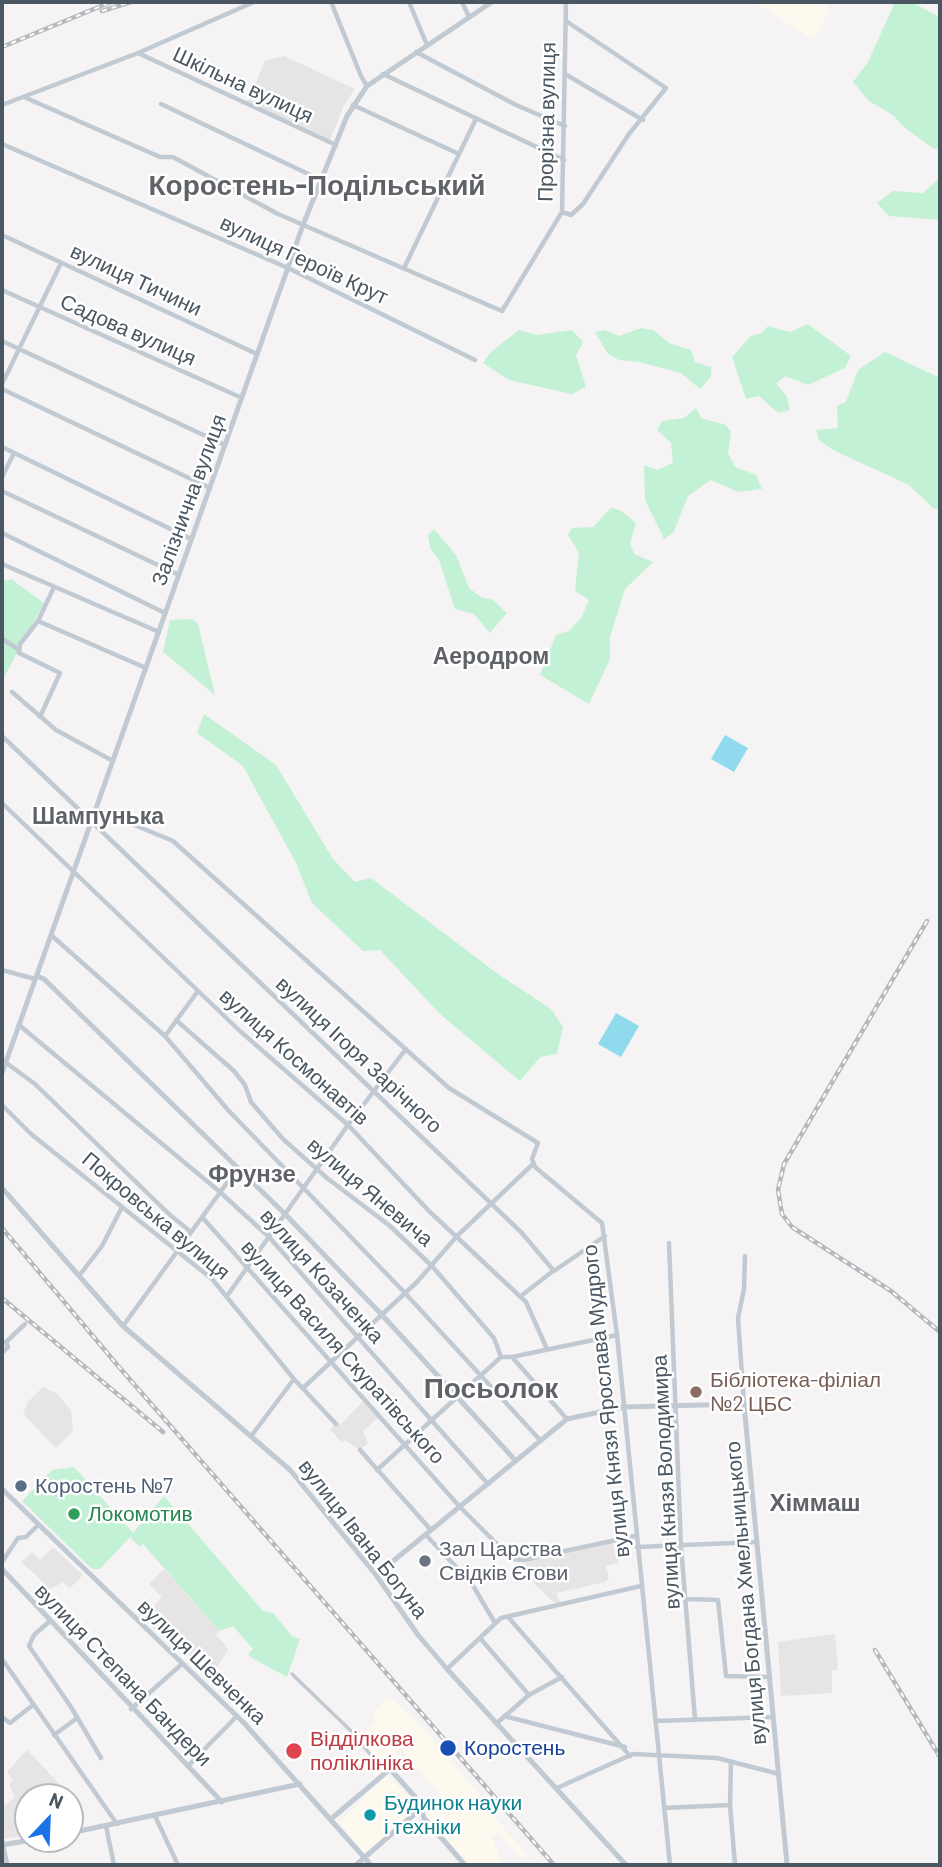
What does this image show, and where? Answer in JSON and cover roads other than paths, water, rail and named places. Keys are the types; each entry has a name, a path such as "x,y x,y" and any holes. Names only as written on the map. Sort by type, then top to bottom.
{"street":[{"path":"2,105 138,53 254,2"},
{"path":"331,2 360,76 367,86"},
{"path":"409,2 427,45"},
{"path":"462,2 469,17"},
{"name":"Залізнична вулиця","path":"2,1073 98,810 303,225 354,105 367,86 383,74 492,2"},
{"name":"Прорізна вулиця","path":"404,268 502,311 562,212 566,2"},
{"path":"562,212 571,215 576,213 666,88 565,21"},
{"path":"415,52 516,105 565,126"},
{"name":"Шкільна вулиця","path":"138,53 336,145"},
{"path":"383,74 564,160"},
{"path":"565,74 643,120"},
{"path":"24,97 160,158 173,157 303,225 404,268 476,119"},
{"path":"161,104 321,180"},
{"path":"354,105 459,154"},
{"name":"вулиця Героїв Крут","path":"2,144 288,268 475,360"},
{"name":"вулиця Тичини","path":"2,235 257,354"},
{"path":"61,263 2,386 210,488"},
{"name":"Садова вулиця","path":"2,290 242,398"},
{"path":"2,341 225,444"},
{"path":"2,447 191,539"},
{"path":"2,477 13,453"},
{"path":"2,491 179,575"},
{"path":"2,533 165,613"},
{"path":"2,564 159,632"},
{"path":"19,649 30,627 38,621 54,587"},
{"path":"38,621 146,668"},
{"path":"2,639 19,649 22,655 60,673 40,716"},
{"path":"12,692 56,730 113,761"},
{"name":"вулиця Ігоря Зарічного","path":"2,736 521,1232 554,1271"},
{"name":"вулиця Космонавтів","path":"2,803 257,1047 348,1125 410,1191 521,1296 531,1307 547,1349"},
{"path":"98,810 173,841 461,1097 538,1143 533,1164 457,1236 405,1293 303,1387"},
{"path":"51,935 165,1037 228,1110 304,1186 540,1440"},
{"path":"2,970 44,979 285,1214 516,1461"},
{"path":"165,1037 198,991"},
{"name":"вулиця Яневича","path":"176,1020 234,1071 258,1113 316,1169 390,1226 432,1266 494,1338 501,1357"},
{"name":"вулиця Козаченка","path":"19,1025 220,1192 269,1237 488,1484"},
{"path":"227,1296 316,1169 406,1049"},
{"path":"5,1062 35,1084 170,1215 191,1232"},
{"name":"Покровська вулиця","path":"2,1105 31,1134 178,1251 227,1296 294,1378 337,1424"},
{"name":"вулиця Князя Ярослава Мудрого","path":"533,1164 598,1219 605,1236 670,1865"},
{"path":"123,1326 237,1170"},
{"name":"вулиця Івана Богуна","path":"2,1188 123,1326 290,1470 376,1575 447,1669 626,1865"},
{"path":"78,1277 102,1246 122,1207"},
{"name":"вулиця Василя Скуратівського","path":"202,1217 460,1507 518,1561 635,1536"},
{"path":"521,1296 605,1236"},
{"name":"вулиця Князя Володимира","path":"669,1243 681,1546 695,1719"},
{"name":"вулиця Богдана Хмельницького","path":"745,1256 744,1289 738,1318 787,1865"},
{"path":"2,1353 8,1347 6,1342 25,1324"},
{"path":"377,1470 501,1357 617,1335"},
{"path":"512,1357 567,1419"},
{"path":"252,1435 294,1378"},
{"path":"376,1575 567,1419 623,1408 744,1404"},
{"path":"360,1450 432,1531"},
{"name":"вулиця Шевченка","path":"2,1489 237,1716 371,1865"},
{"path":"2,1562 18,1538 26,1537 38,1525"},
{"path":"426,1535 472,1584 495,1623"},
{"path":"636,1547 757,1542"},
{"name":"вулиця Степана Бандери","path":"2,1569 131,1709 222,1802"},
{"path":"447,1669 495,1623 508,1617 641,1586"},
{"path":"687,1599 718,1601 726,1676 770,1677"},
{"path":"508,1617 625,1747 630,1756"},
{"path":"50,1621 34,1635 29,1646 101,1758"},
{"path":"480,1639 529,1695"},
{"path":"2,1659 117,1824"},
{"path":"131,1709 182,1664"},
{"path":"292,1674 350,1730 386,1771"},
{"path":"498,1723 529,1695 562,1677"},
{"path":"2,1717 10,1723 33,1705"},
{"path":"188,1766 237,1716"},
{"path":"504,1716 625,1747"},
{"path":"656,1721 773,1717"},
{"path":"54,1735 77,1718"},
{"path":"557,1788 630,1756 659,1755 732,1762 779,1774"},
{"path":"732,1762 730,1805 735,1865"},
{"path":"331,1819 386,1771 391,1770 418,1800 419,1810 465,1865"},
{"path":"84,1830 300,1784"},
{"path":"664,1808 730,1805"},
{"path":"356,1865 419,1810"},
{"path":"155,1816 178,1865"},
{"path":"106,1826 114,1865"},
{"path":"2,1844 7,1865"}],"water":[{"path":"725,735 748,748 734,772 711,759"},
{"path":"616,1013 639,1026 621,1057 598,1044"}],"railway":[{"path":"2,47 111,2"},
{"path":"102,11 131,2"},
{"path":"927,921 784,1164 778,1190 782,1214 792,1227 891,1291 940,1332"},
{"path":"2,1228 119,1367 554,1865"},
{"path":"2,1298 163,1432"},
{"path":"875,1650 940,1757"}],"place":[{"name":"Бібліотека-філіал №2 ЦБС","path":"696,1392"},
{"name":"Коростень №7","path":"21,1486"},
{"name":"Локомотив","path":"74,1514"},
{"name":"Зал Царства Свідків Єгови","path":"425,1561"},
{"name":"Коростень","path":"448,1748"},
{"name":"Відділкова поліклініка","path":"294,1751"},
{"name":"Будинок науки і техніки","path":"370,1815"}],"district":[{"name":"Коростень-Подільський","path":"317,186"},
{"name":"Аеродром","path":"491,656"},
{"name":"Шампунька","path":"98,816"},
{"name":"Фрунзе","path":"252,1174"},
{"name":"Посьолок","path":"491,1389"},
{"name":"Хіммаш","path":"815,1503"}]}
